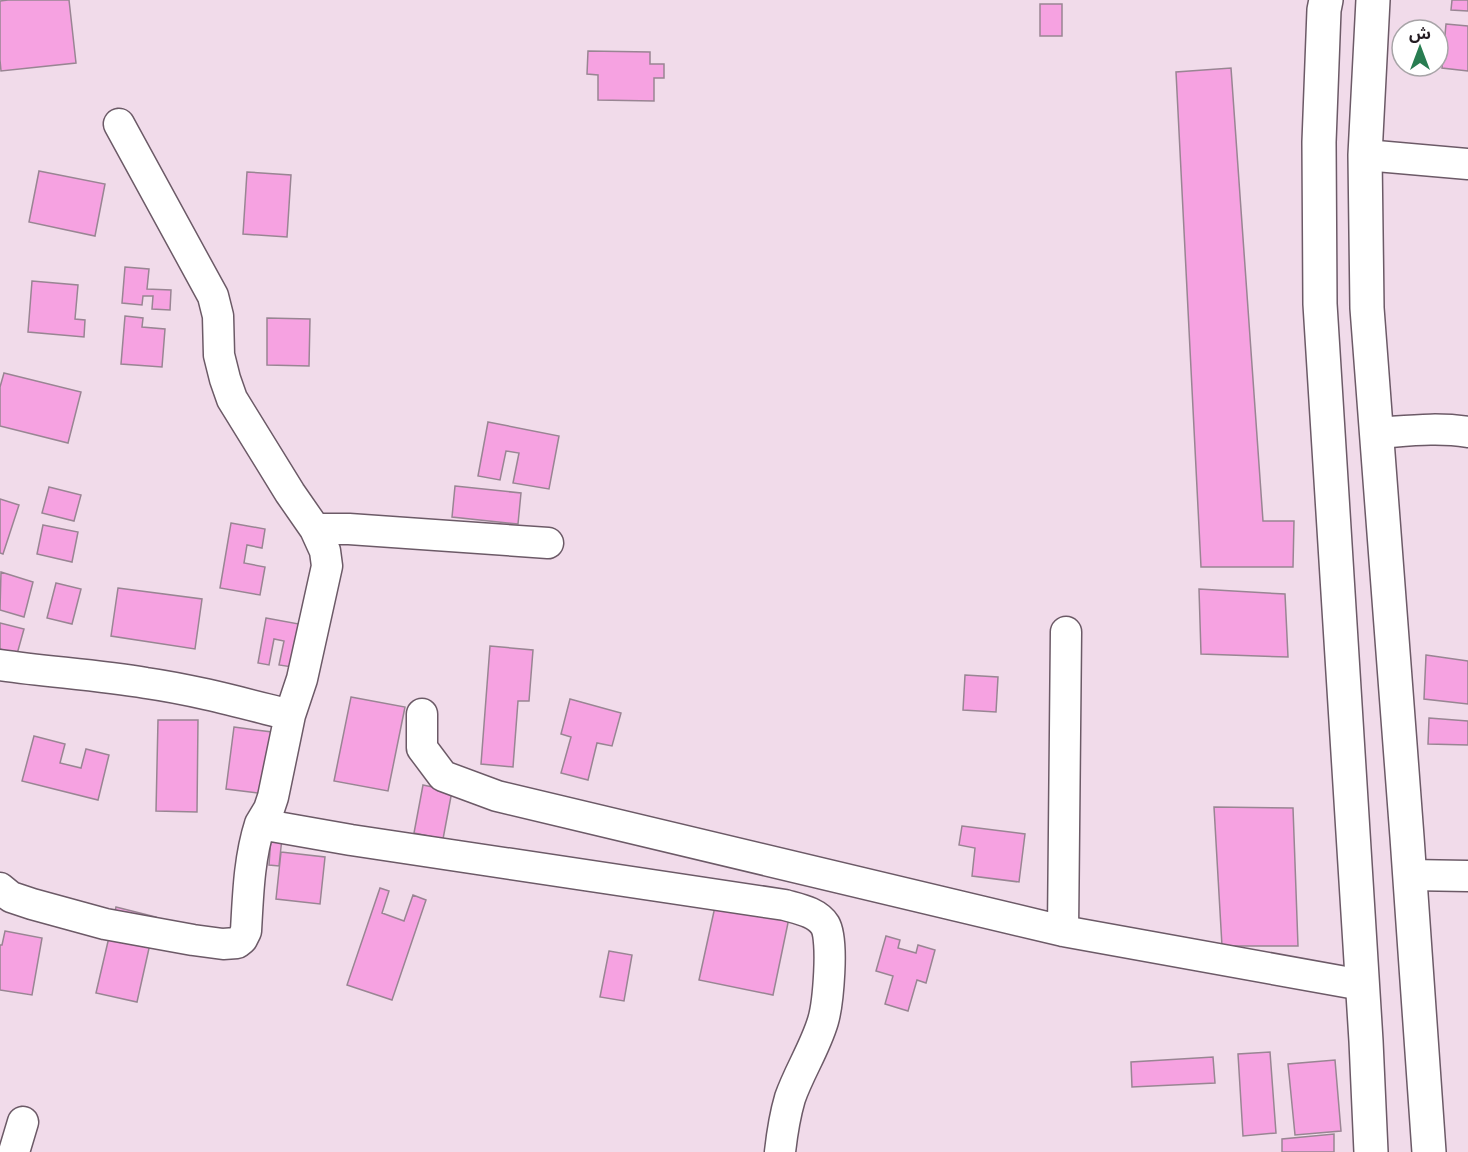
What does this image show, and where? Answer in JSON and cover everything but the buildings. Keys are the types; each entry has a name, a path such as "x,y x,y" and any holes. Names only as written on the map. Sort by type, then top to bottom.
{"main road":[{"path":"1326,0 1319,142 1320,304 1371,1152"},
{"path":"1373,0 1365,155 1367,308 1429,1152"}],"street":[{"path":"0,888 11,897 105,924 213,943 237,943 242,939 246,931 255,839 273,797 290,715 302,679 327,566 325,550 315,529 232,399 219,355 218,316 213,296 119,124"},
{"path":"1365,155 1468,164"},
{"path":"1376,433 1424,429 1468,432"},
{"path":"315,529 349,529 548,543"},
{"path":"1063,931 1066,632"},
{"path":"0,665 186,689 290,715"},
{"path":"422,714 422,748 442,776 497,796 1063,931 1362,985"},
{"path":"260,824 351,840 785,905 817,917 826,927 830,949 823,1021 790,1098 782,1131 780,1152"},
{"path":"1410,875 1468,876"},
{"path":"14,1152 23,1122"}]}
